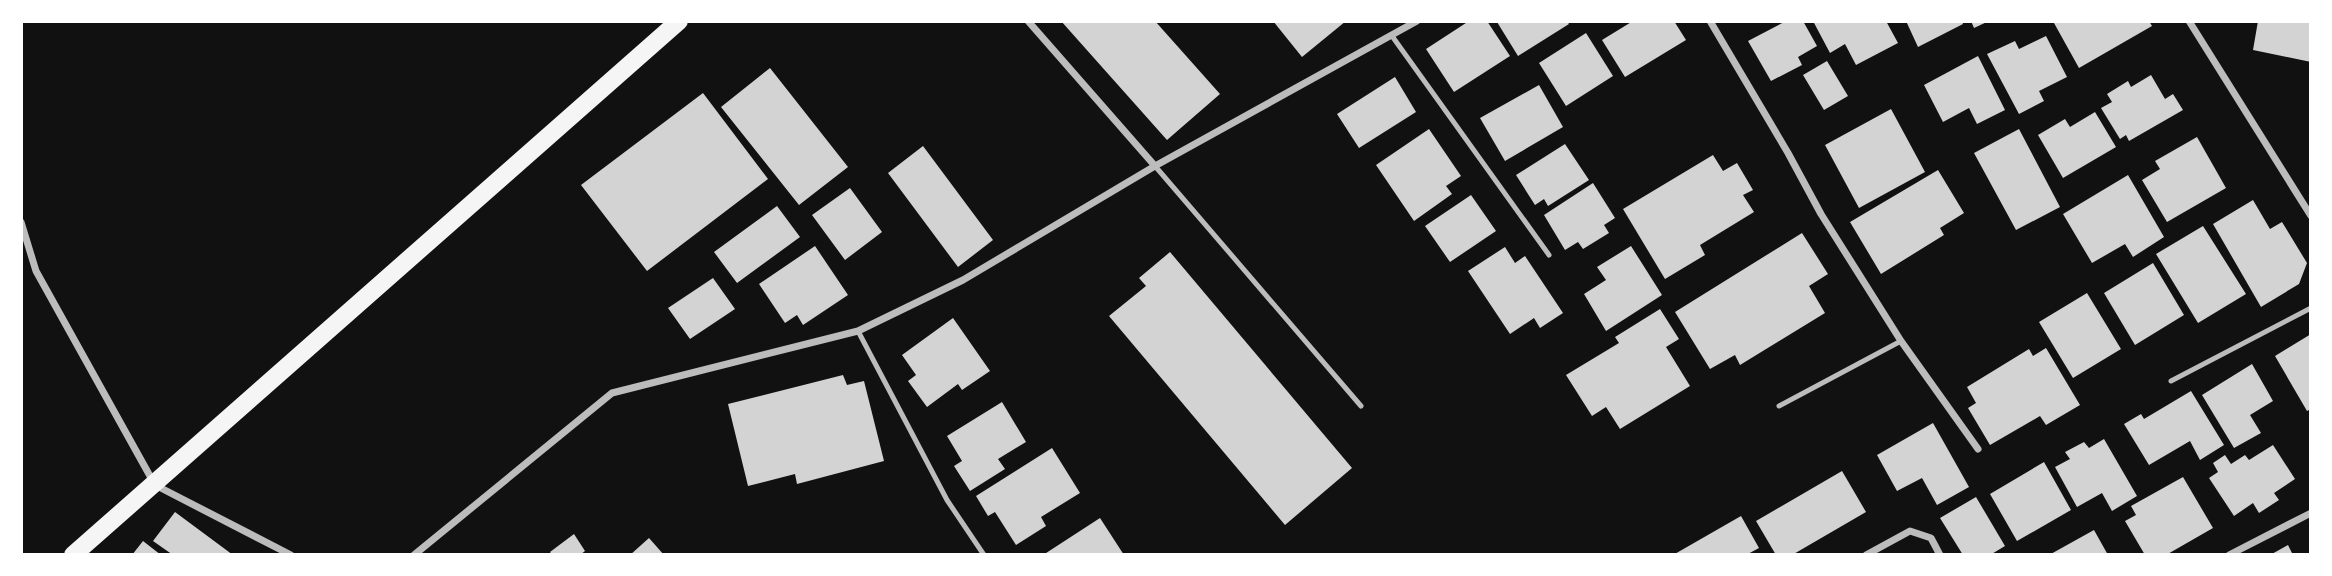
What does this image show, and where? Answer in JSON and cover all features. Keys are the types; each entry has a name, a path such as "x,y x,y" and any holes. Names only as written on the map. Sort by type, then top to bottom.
{"main road":[{"path":"73,555 679,21"}],"street":[{"path":"1028,21 1154,166"},
{"path":"414,555 612,393 858,331 963,280 1154,166 1417,21"},
{"path":"1710,21 1821,214 1901,341 1978,449"},
{"path":"2189,21 2311,216"},
{"path":"21,222 36,271 155,485 291,555"},
{"path":"2229,555 2311,513"},
{"path":"1866,555 1910,531 1931,538 1940,555"}],"lane":[{"path":"1392,36 1549,256"},
{"path":"1154,166 1361,406"},
{"path":"2171,381 2311,308"},
{"path":"858,331 947,500 984,555"},
{"path":"1779,406 1901,341"}],"building":[{"path":"1061,21 1155,21 1220,94 1167,140"},
{"path":"1273,21 1346,21 1302,57"},
{"path":"1469,21 1487,21 1510,56 1454,92 1426,49"},
{"path":"1567,21 1569,24 1518,56 1497,22"},
{"path":"1633,21 1674,21 1686,40 1625,77 1602,40"},
{"path":"1786,21 1803,21 1817,46 1798,57 1802,65 1771,81 1748,41"},
{"path":"1813,21 1886,21 1898,43 1856,65 1845,44 1830,53"},
{"path":"1906,21 1962,21 1963,24 1918,47"},
{"path":"1971,21 1989,21 1974,28"},
{"path":"2149,21 2152,26 2079,68 2054,23"},
{"path":"2258,21 2311,21 2311,62 2253,50"},
{"path":"1586,33 1613,76 1566,106 1539,63"},
{"path":"2046,36 2067,77 2039,91 2044,101 2019,114 1987,54 2015,41 2019,49"},
{"path":"1978,56 2005,110 1977,124 1969,108 1943,122 1924,85"},
{"path":"1827,61 1848,96 1824,110 1803,75"},
{"path":"770,68 848,167 799,205 721,107"},
{"path":"2151,75 2165,99 2173,94 2183,110 2129,141 2126,135 2120,139 2101,108 2112,102 2107,94 2128,81 2131,87"},
{"path":"1395,77 1416,112 1359,148 1337,114"},
{"path":"1539,85 1563,127 1505,161 1480,118"},
{"path":"703,93 768,179 647,271 581,185"},
{"path":"1891,109 1925,172 1859,208 1825,145"},
{"path":"2095,112 2116,147 2063,178 2038,135 2065,119 2070,127"},
{"path":"1429,129 1461,176 1446,186 1452,194 1414,221 1376,165"},
{"path":"2019,129 2060,207 2016,230 1974,153"},
{"path":"2197,137 2226,188 2167,222 2142,180 2160,169 2155,161"},
{"path":"1565,144 1589,180 1548,206 1544,199 1535,205 1516,175"},
{"path":"923,146 993,240 958,267 888,173"},
{"path":"1713,155 1723,171 1737,163 1753,190 1743,195 1754,212 1700,245 1705,255 1665,279 1623,209"},
{"path":"1938,170 1964,213 1940,228 1944,235 1881,274 1850,222"},
{"path":"2128,175 2164,237 2133,257 2125,244 2092,263 2063,214"},
{"path":"1593,183 1615,218 1604,225 1609,233 1583,249 1578,242 1565,250 1544,215"},
{"path":"850,188 882,232 845,260 812,215"},
{"path":"1471,195 1496,231 1450,262 1425,226"},
{"path":"2253,200 2270,229 2282,222 2307,263 2299,284 2261,307 2213,224"},
{"path":"777,206 800,237 737,283 714,252"},
{"path":"2203,226 2246,294 2198,323 2156,254"},
{"path":"1802,233 1828,274 1809,286 1825,313 1740,365 1735,355 1710,369 1675,312"},
{"path":"815,246 848,295 803,325 797,315 785,323 759,284"},
{"path":"1631,246 1662,295 1606,331 1584,294 1606,280 1597,267"},
{"path":"1505,247 1515,263 1525,256 1563,313 1540,328 1534,318 1510,334 1468,271"},
{"path":"1170,252 1352,468 1285,525 1109,316 1146,286 1139,278"},
{"path":"2153,263 2184,315 2135,345 2104,293"},
{"path":"713,278 735,309 690,339 668,308"},
{"path":"2087,293 2121,349 2073,378 2039,322"},
{"path":"1660,309 1679,339 1666,347 1690,386 1620,429 1606,407 1592,416 1566,375 1619,343 1615,337"},
{"path":"953,318 990,371 962,390 958,384 927,407 908,381 916,375 902,355"},
{"path":"2311,334 2311,409 2307,411 2275,356"},
{"path":"2046,348 2080,405 2046,425 2040,416 1990,445 1968,408 1976,403 1967,387 2029,349 2033,356"},
{"path":"2252,364 2273,401 2250,415 2261,433 2234,448 2202,395"},
{"path":"843,375 847,385 864,381 884,461 797,484 795,474 748,486 728,404"},
{"path":"2191,391 2224,445 2200,460 2190,441 2149,465 2124,424 2141,414 2144,419"},
{"path":"1002,402 1026,442 998,459 1005,469 970,491 954,466 962,461 947,436"},
{"path":"1933,423 1969,487 1937,505 1922,478 1897,491 1877,455"},
{"path":"2104,439 2137,496 2112,511 2102,493 2077,507 2055,467 2070,459 2065,452 2084,442 2089,448"},
{"path":"2273,445 2295,479 2274,493 2279,500 2259,513 2253,503 2234,516 2209,478 2218,472 2213,463 2225,455 2231,464 2245,455 2249,460"},
{"path":"1052,448 1080,493 1041,517 1046,526 1016,545 995,512 988,516 976,496"},
{"path":"2044,462 2071,510 2017,541 1990,494"},
{"path":"1842,471 1866,512 1792,555 1776,555 1756,521"},
{"path":"2183,477 2213,528 2166,555 2145,555 2125,521 2136,515 2131,506"},
{"path":"1976,497 2005,546 1990,555 1963,555 1940,518"},
{"path":"175,512 233,555 173,555 153,541"},
{"path":"1741,516 1759,548 1746,555 1673,555"},
{"path":"1100,518 1124,555 1043,555"},
{"path":"2094,530 2108,555 2049,555"},
{"path":"574,534 585,551 580,555 552,555 550,552"},
{"path":"649,538 664,555 630,555"},
{"path":"143,541 161,555 132,555"},
{"path":"2288,545 2293,555 2270,555"}]}
